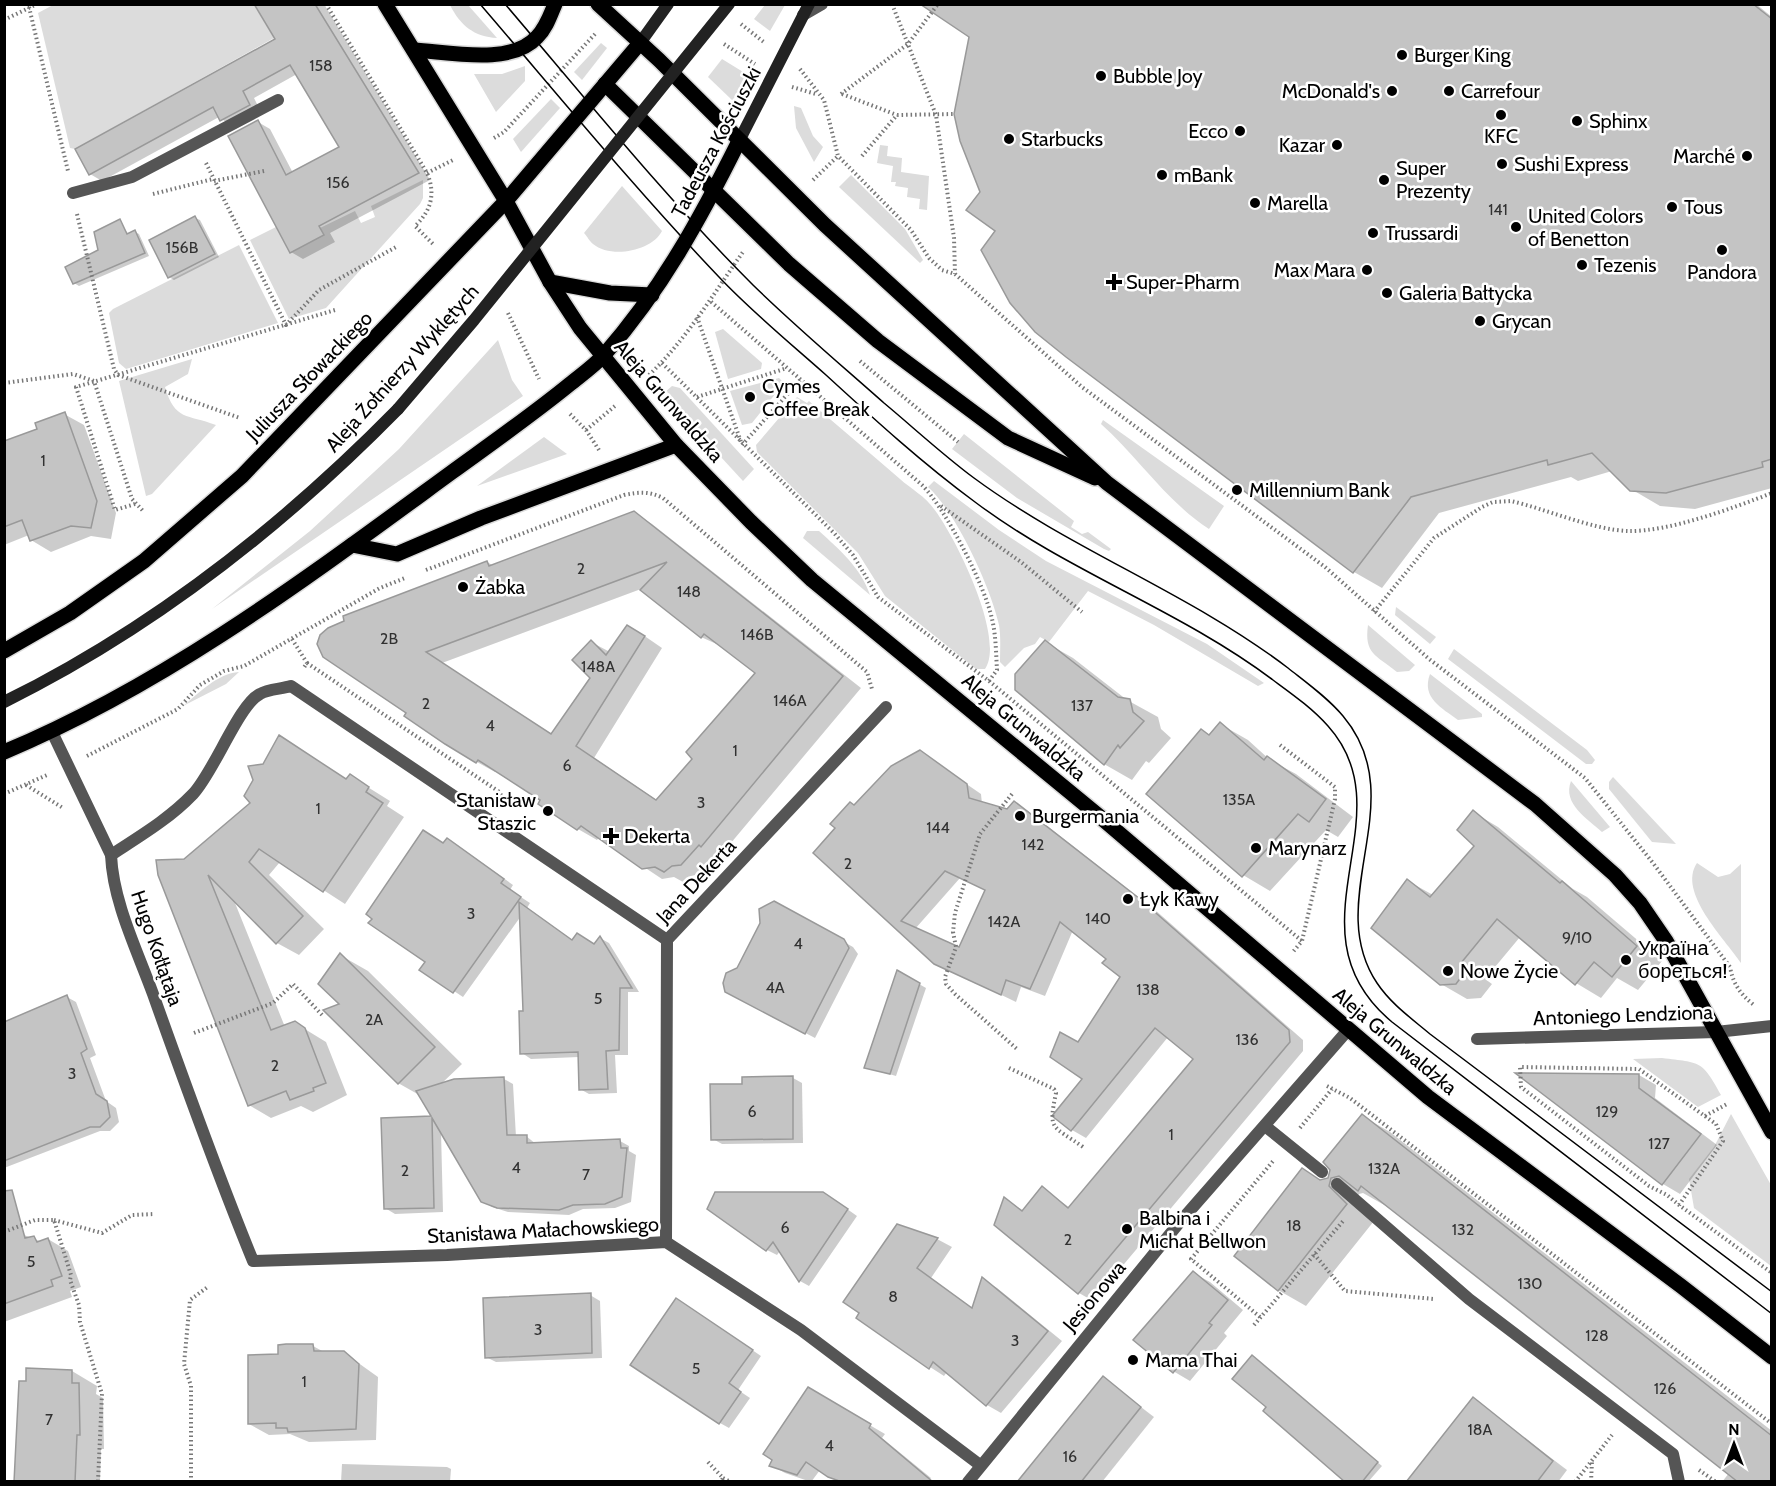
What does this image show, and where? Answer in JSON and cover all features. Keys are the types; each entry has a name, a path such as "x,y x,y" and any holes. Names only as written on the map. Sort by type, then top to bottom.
{"main road":[{"name":"Aleja Grunwaldzka","path":"385,4 506,201 550,282 602,357 676,445 751,522 812,580 1073,795 1428,1098 1682,1286 1772,1357"},
{"path":"414,50 498,56 520,50 535,39 545,27 555,4"},
{"path":"598,4 796,197 1107,483 1535,804 1575,837 1640,903 1666,941 1772,1132"},
{"path":"668,4 640,43 605,84 759,235 878,341 1008,438 1107,483"},
{"name":"Aleja Żołnierzy Wyklętych","path":"4,702 76,663 141,623 219,568 314,490 398,409 474,320 729,4"},
{"name":"Tadeusza Kościuszki","path":"652,295 674,264 714,191 806,10"},
{"name":"Juliusza Słowackiego","path":"4,651 106,589 215,502 267,452 506,201 605,84"},
{"path":"550,282 610,293 652,295"},
{"path":"4,752 52,732 124,695 352,545 554,398 602,357 652,295"},
{"path":"352,545 397,554 481,518 676,445"}],"street":[{"path":"806,10 822,4"},
{"path":"73,192 132,177 278,100"},
{"path":"111,855 161,823 193,794 210,773 244,711 259,694 291,687 667,940"},
{"name":"Jana Dekerta","path":"666,1242 667,940 885,707"},
{"name":"Hugo Kołłątaja","path":"52,732 111,855 112,877 132,936 220,1180 253,1261"},
{"name":"Antoniego Lendziona","path":"1477,1039 1716,1032 1772,1026"},
{"name":"Jesionowa","path":"968,1482 1179,1223 1348,1030"},
{"path":"1265,1126 1322,1172"},
{"path":"1337,1184 1469,1299 1673,1454 1679,1482"},
{"name":"Stanisława Małachowskiego","path":"253,1261 447,1255 666,1242 801,1330 981,1465"}],"path":[{"path":"4,20 37,4"},
{"path":"326,4 427,173 432,190 431,203 426,216 415,226 449,259"},
{"path":"892,4 936,115 954,238 955,274"},
{"path":"938,4 908,44 841,94 897,115 954,114"},
{"path":"427,173 504,132 611,17"},
{"path":"715,38 798,91 817,94 824,100 838,156 911,230 929,258 942,270 955,274 1082,387 1325,567 1374,612 1472,694 1585,778 1653,862 1730,968 1733,981 1744,997 1756,1007"},
{"path":"862,156 897,115"},
{"path":"197,143 286,325"},
{"path":"796,197 838,156"},
{"path":"214,181 264,171"},
{"path":"586,430 631,393 662,363 759,235"},
{"path":"286,325 319,290 396,247"},
{"path":"709,300 922,485 938,504 1021,562 1082,612"},
{"path":"500,305 508,313 537,376 554,398 586,430 611,469 624,495"},
{"path":"135,504 115,510 76,387 335,310"},
{"path":"697,317 742,445"},
{"path":"662,363 853,555 878,597 989,681 1302,941"},
{"path":"696,397 788,368"},
{"path":"4,383 73,374 94,381"},
{"path":"118,375 240,418"},
{"path":"742,445 801,379"},
{"path":"94,381 135,504 144,512"},
{"path":"425,571 624,495 642,492 663,498 867,672 872,691"},
{"path":"1374,612 1427,545 1493,502 1511,501 1628,531 1679,522 1772,493"},
{"path":"938,504 969,561 992,619 997,670 989,681"},
{"path":"4,794 68,765 178,709 200,685 224,671 244,666 380,588 414,575"},
{"path":"292,639 307,663 498,791 507,803 517,810"},
{"path":"291,687 307,663"},
{"path":"1279,969 1302,941 1335,799 1335,787 1280,745"},
{"path":"1012,794 981,834 956,913 953,932 956,947 945,976 946,984 955,994 1017,1049"},
{"path":"194,1033 273,1003 293,984 324,1017"},
{"path":"1679,1205 1723,1141 1716,1124 1639,1069 1520,1067 1521,1087 1649,1186 1667,1195 1679,1205 1772,1273"},
{"path":"1009,1068 1054,1089 1056,1093 1051,1109 1052,1121 1056,1127 1083,1147"},
{"path":"1260,1317 1191,1259 1332,1089 1350,1098 1772,1424"},
{"path":"1705,1116 1727,1104"},
{"path":"1254,1325 1359,1203"},
{"path":"4,1232 36,1220 54,1220 102,1233 132,1215 155,1214"},
{"path":"54,1220 79,1305 80,1322 102,1394 98,1482"},
{"path":"1314,1254 1345,1291 1418,1298 1469,1299"},
{"path":"191,1482 191,1386 184,1364 190,1300 208,1286"},
{"path":"1575,1482 1625,1418"},
{"path":"1591,1482 1592,1460"},
{"path":"708,1462 722,1480 731,1482"}],"shaded area":[{"path":"53,5 254,5 274,38 75,149 70,148 38,13"},
{"path":"450,5 468,5 497,38 481,35 469,29"},
{"path":"765,5 785,5 770,31 754,19"},
{"path":"601,43 607,48 582,80 574,72"},
{"path":"722,59 748,75 736,100 732,100 708,77"},
{"path":"525,66 525,81 496,112 474,74 502,74"},
{"path":"551,99 560,108 521,152 513,139"},
{"path":"794,106 801,108 813,136 823,147 814,162 796,128"},
{"path":"880,145 888,146 887,156 902,158 901,172 929,176 927,210 919,209 920,199 907,197 908,188 895,186 896,182 891,182 893,166 877,163"},
{"path":"851,175 905,229 923,260 920,263 839,187"},
{"path":"423,180 423,198 420,204 326,308 289,319 250,240 276,227 290,253 324,234 320,228 355,211 361,223 375,217 371,206"},
{"path":"622,186 662,231 650,244 641,248 620,252 601,249 593,244 584,233"},
{"path":"239,245 278,323 126,369 119,363 109,313 113,309"},
{"path":"723,329 762,363 761,369 728,379 715,332"},
{"path":"498,340 512,380 523,396 212,609 310,531 399,449"},
{"path":"192,359 188,374 165,387 169,398 173,406 183,415 216,425 152,494 146,496 119,381"},
{"path":"779,378 784,383 752,423 742,425 730,391"},
{"path":"672,386 680,388 754,469 743,481 663,394"},
{"path":"797,397 807,403 809,401 922,497 943,522 965,563 984,612 990,654 985,669 976,669 885,596 858,553 757,452 756,445"},
{"path":"1103,420 1224,506 1209,529 1166,493 1101,424"},
{"path":"964,434 1074,521 1071,527 1082,534 1088,532 1111,549 1109,551 1104,549 1017,498 952,449"},
{"path":"544,437 567,454 477,486"},
{"path":"934,481 999,530 1046,561 1207,644 1264,683 1258,686 1154,625 1088,591 1049,642 1040,637 1035,644 1024,648 1005,667 1000,662 999,625 995,609 961,532 928,487"},
{"path":"807,531 819,531 842,552 861,576 870,595 803,538"},
{"path":"1396,607 1436,637 1430,644 1395,615"},
{"path":"1368,625 1415,665 1409,671 1397,672 1373,653 1368,642"},
{"path":"1454,649 1587,750 1595,760 1592,764 1586,764 1448,659"},
{"path":"239,672 226,684 183,706 216,680"},
{"path":"1430,674 1482,714 1482,717 1458,720 1435,702 1428,690"},
{"path":"1613,777 1676,844 1652,842 1609,789 1609,782"},
{"path":"1571,781 1610,827 1602,832 1578,810 1570,797"},
{"path":"1697,863 1718,877 1730,874 1741,864 1741,963 1698,901 1692,875"},
{"path":"1662,1058 1699,1065 1709,1075 1721,1095 1698,1107 1633,1059"},
{"path":"1731,1114 1771,1185 1771,1266 1694,1208 1689,1179 1714,1147"}],"building":[{"path":"254,4 315,4 419,173 319,226 324,235 290,253 228,136 258,120 286,175 339,147 290,65 243,91 250,105 220,121 213,107 89,175 75,149 275,39"},
{"name":"Galeria Bałtycka","path":"920,4 1753,4 1772,19 1772,459 1762,462 1763,467 1666,493 1630,491 1592,453 1548,465 1547,460 1411,497 1353,573 1066,357 1035,332 1010,303 981,250 995,231 966,210 980,192 960,141 954,114 969,37"},
{"path":"195,216 215,254 168,278 149,240"},
{"path":"120,219 127,234 135,230 145,253 73,284 65,267 98,250 94,232"},
{"path":"65,412 97,501 91,528 71,526 30,541 22,520 4,527 4,441 37,429 35,423"},
{"path":"634,511 843,676 701,847 699,845 681,865 672,866 664,872 655,867 642,869 581,826 577,830 538,804 540,800 478,760 476,763 445,744 404,716 406,713 323,657 317,644 320,635 328,628 344,621 343,616 487,561 489,566","holes":["667,562 640,590 701,638 704,634 755,673 686,752 692,759 656,800 576,746 645,636 627,625 606,655 591,640 572,660 590,678 551,734 426,652"]},
{"path":"1045,640 1118,697 1130,699 1133,712 1144,721 1120,748 1118,745 1104,765 1015,690 1015,674"},
{"path":"1220,722 1264,760 1267,756 1326,799 1309,822 1298,814 1242,877 1146,794 1201,729 1209,735"},
{"path":"279,735 346,779 350,774 369,787 366,792 383,803 323,892 259,849 249,862 303,916 276,944 208,875 271,1030 295,1021 305,1028 326,1083 313,1088 314,1091 290,1100 286,1091 248,1106 158,875 156,860 184,859 250,803 244,796 253,780 248,766 263,764"},
{"path":"920,750 967,784 969,798 1007,809 1014,801 1140,899 1289,1030 1290,1042 1078,1294 994,1225 1004,1197 1022,1211 1042,1186 1068,1208 1193,1059 1155,1028 1071,1131 1052,1116 1082,1079 1050,1057 1060,1032 1078,1042 1120,977 1102,963 1106,959 1060,922 1030,989 1006,980 1001,995 934,964 813,853 835,828 830,824 850,802 854,805 891,766","holes":["945,871 985,890 959,947 901,921"]},
{"path":"1473,810 1560,883 1562,881 1637,946 1612,977 1594,962 1575,985 1497,919 1461,963 1467,969 1456,984 1440,985 1371,928 1407,879 1430,897 1474,846 1457,830"},
{"path":"423,830 443,843 447,838 504,879 501,883 521,897 453,993 419,970 425,962 368,923 372,919 366,914"},
{"path":"774,901 844,939 849,948 805,1034 725,992 723,983 726,973 737,968 760,923 759,909"},
{"path":"519,902 572,940 577,933 594,944 600,936 632,988 620,988 619,1050 606,1051 608,1089 579,1090 578,1052 520,1054 519,1011 523,1011"},
{"path":"340,953 435,1047 398,1084 323,1010 339,1004 318,984"},
{"path":"897,970 920,983 890,1074 864,1068"},
{"path":"67,995 87,1049 81,1053 96,1094 107,1101 110,1117 100,1127 90,1127 4,1161 4,1022"},
{"path":"1515,1073 1639,1074 1639,1088 1701,1134 1662,1185"},
{"path":"793,1076 793,1139 711,1140 710,1084 742,1084 742,1077"},
{"path":"504,1077 507,1135 527,1135 527,1143 620,1139 621,1148 627,1148 622,1197 605,1204 573,1205 559,1210 497,1208 481,1202 432,1118 434,1208 384,1209 381,1118 431,1116 416,1091 454,1079"},
{"path":"1362,1114 1772,1436 1772,1482 1738,1482 1361,1186 1358,1191 1339,1176 1331,1178 1329,1186 1347,1204 1278,1291 1234,1256 1302,1168 1320,1180 1328,1178 1330,1170 1323,1162"},
{"path":"12,1190 25,1238 34,1236 37,1242 48,1238 62,1276 51,1280 53,1286 4,1304 4,1191"},
{"path":"715,1192 823,1192 848,1209 799,1282 773,1242 766,1251 707,1209"},
{"path":"897,1224 938,1238 917,1268 972,1308 982,1277 1048,1331 986,1406 933,1362 929,1369 856,1318 859,1313 843,1302"},
{"path":"1193,1271 1228,1300 1209,1323 1212,1325 1173,1373 1133,1340"},
{"path":"591,1293 592,1353 485,1358 483,1298"},
{"path":"676,1298 753,1350 729,1383 741,1392 719,1424 630,1365"},
{"path":"313,1344 314,1351 344,1351 359,1364 356,1429 288,1432 287,1428 276,1428 276,1423 248,1424 248,1355 278,1354 278,1345"},
{"path":"1252,1355 1378,1462 1362,1482 1345,1482 1263,1411 1266,1407 1232,1379"},
{"path":"26,1368 72,1370 72,1383 79,1383 80,1435 77,1435 75,1482 14,1482 19,1381 26,1381"},
{"path":"1103,1376 1141,1407 1081,1482 1017,1482"},
{"path":"808,1387 871,1424 869,1428 933,1482 842,1482 828,1477 806,1462 797,1475 769,1466 772,1460 763,1454"},
{"path":"1473,1397 1553,1461 1537,1482 1406,1482"}],"tram line":[{"path":"480,4 628,177 719,277 758,315 917,456 955,487 1011,527 1048,550 1200,632 1273,680 1322,719 1349,761 1357,797 1355,835 1345,912 1347,950 1361,987 1392,1022 1772,1314"},
{"path":"505,4 626,147 720,252 801,330 940,451 974,478 1051,528 1172,594 1250,641 1288,668 1337,709 1363,748 1370,781 1370,815 1360,884 1358,918 1362,951 1377,983 1389,998 1430,1034 1772,1292"}],"place":[{"name":"Burger King","path":"1402,55"},
{"name":"Bubble Joy","path":"1101,76"},
{"name":"McDonald's","path":"1392,91"},
{"name":"Carrefour","path":"1449,91"},
{"name":"KFC","path":"1501,115"},
{"name":"Sphinx","path":"1577,121"},
{"name":"Ecco","path":"1240,131"},
{"name":"Starbucks","path":"1009,139"},
{"name":"Kazar","path":"1337,145"},
{"name":"Marché","path":"1747,156"},
{"name":"Sushi Express","path":"1502,164"},
{"name":"mBank","path":"1162,175"},
{"name":"Super Prezenty","path":"1384,180"},
{"name":"Marella","path":"1255,203"},
{"name":"Tous","path":"1672,207"},
{"name":"United Colors of Benetton","path":"1516,227"},
{"name":"Trussardi","path":"1373,233"},
{"name":"Pandora","path":"1722,250"},
{"name":"Tezenis","path":"1582,265"},
{"name":"Max Mara","path":"1367,270"},
{"name":"Super-Pharm","path":"1114,282"},
{"name":"Galeria Bałtycka","path":"1387,293"},
{"name":"Grycan","path":"1480,321"},
{"name":"Cymes Coffee Break","path":"750,397"},
{"name":"Millennium Bank","path":"1237,490"},
{"name":"Żabka","path":"463,587"},
{"name":"Stanisław Staszic","path":"548,811"},
{"name":"Burgermania","path":"1020,816"},
{"name":"Dekerta","path":"611,836"},
{"name":"Marynarz","path":"1256,848"},
{"name":"Łyk Kawy","path":"1128,899"},
{"name":"Україна бореться!","path":"1626,960"},
{"name":"Nowe Życie","path":"1448,971"},
{"name":"Balbina i Michał Bellwon","path":"1127,1229"},
{"name":"Mama Thai","path":"1133,1360"}]}
